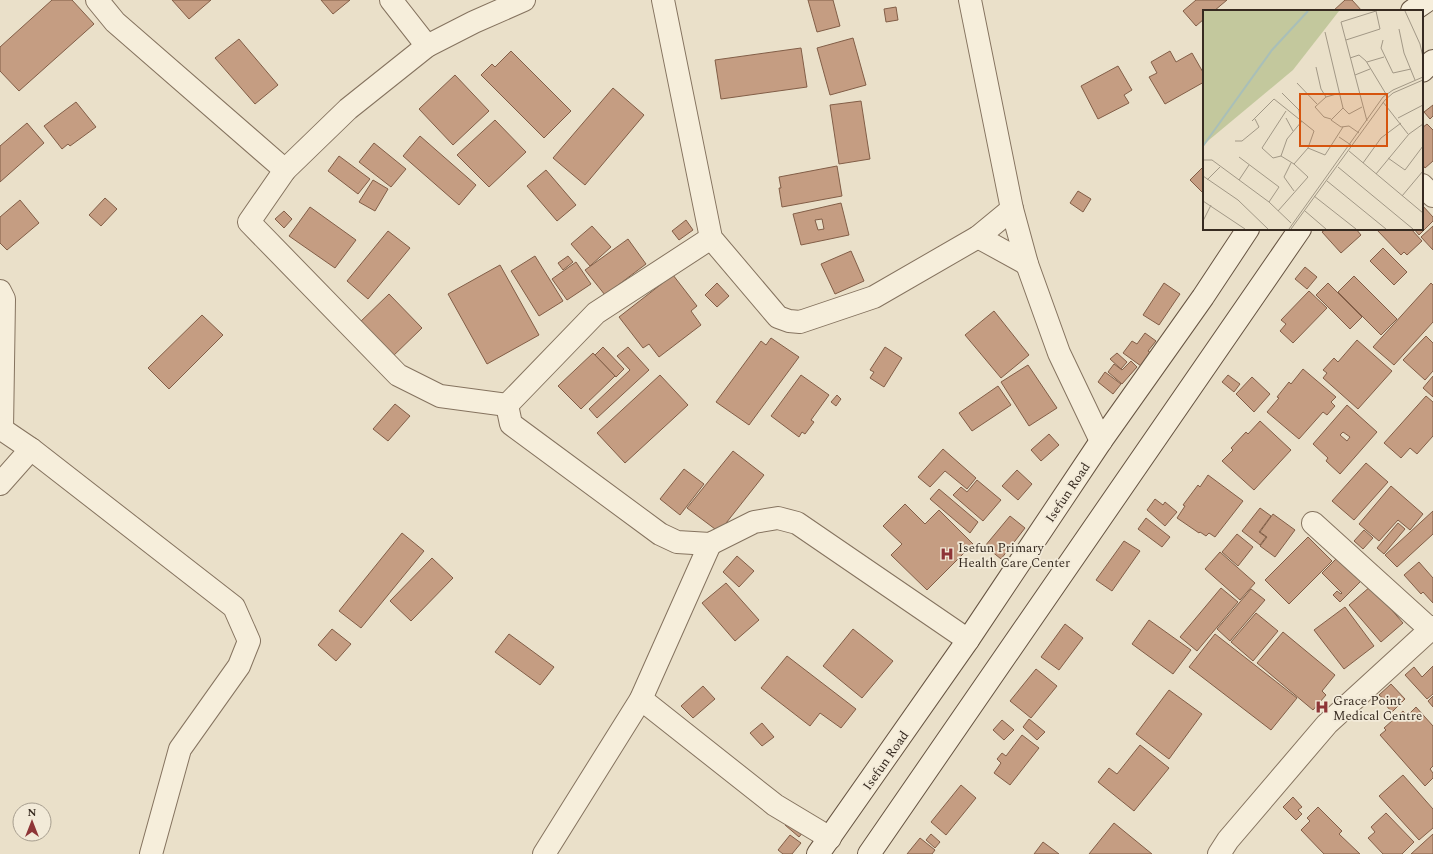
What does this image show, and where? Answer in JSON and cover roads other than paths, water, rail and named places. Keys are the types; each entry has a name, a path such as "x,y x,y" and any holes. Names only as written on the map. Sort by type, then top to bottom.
{"street":[{"path":"97,0 115,22 285,170"},
{"path":"391,0 427,46"},
{"path":"507,405 440,396 398,375 249,222 285,170 348,109 427,46 474,22 524,0"},
{"path":"663,0 711,238 778,317 789,321 800,322 874,297 978,237 1012,209"},
{"path":"970,0 1012,209 1027,264 1059,352 1101,441"},
{"path":"1405,0 1412,10"},
{"path":"1414,10 1428,0"},
{"path":"1423,70 1433,61"},
{"path":"1423,186 1433,196"},
{"name":"Isefun Road","path":"824,846 968,640 1101,441 1203,297 1247,230"},
{"path":"869,854 1299,230"},
{"path":"978,237 1027,264"},
{"path":"507,405 596,313 711,238"},
{"path":"0,291 4,299 1,429 30,449 234,607 249,641 239,666 180,749 151,854"},
{"path":"507,405 511,424 660,534 677,542 710,544 754,522 778,518 798,523 968,640"},
{"path":"0,484 30,449"},
{"path":"1219,854 1228,840 1327,724 1432,628 1312,523"},
{"path":"544,854 641,699 710,544"},
{"path":"641,699 775,805 824,846"}],"place":[{"name":"Isefun Primary Health Care Center","path":"947,554"},
{"name":"Grace Point Medical Centre","path":"1322,707"}]}
